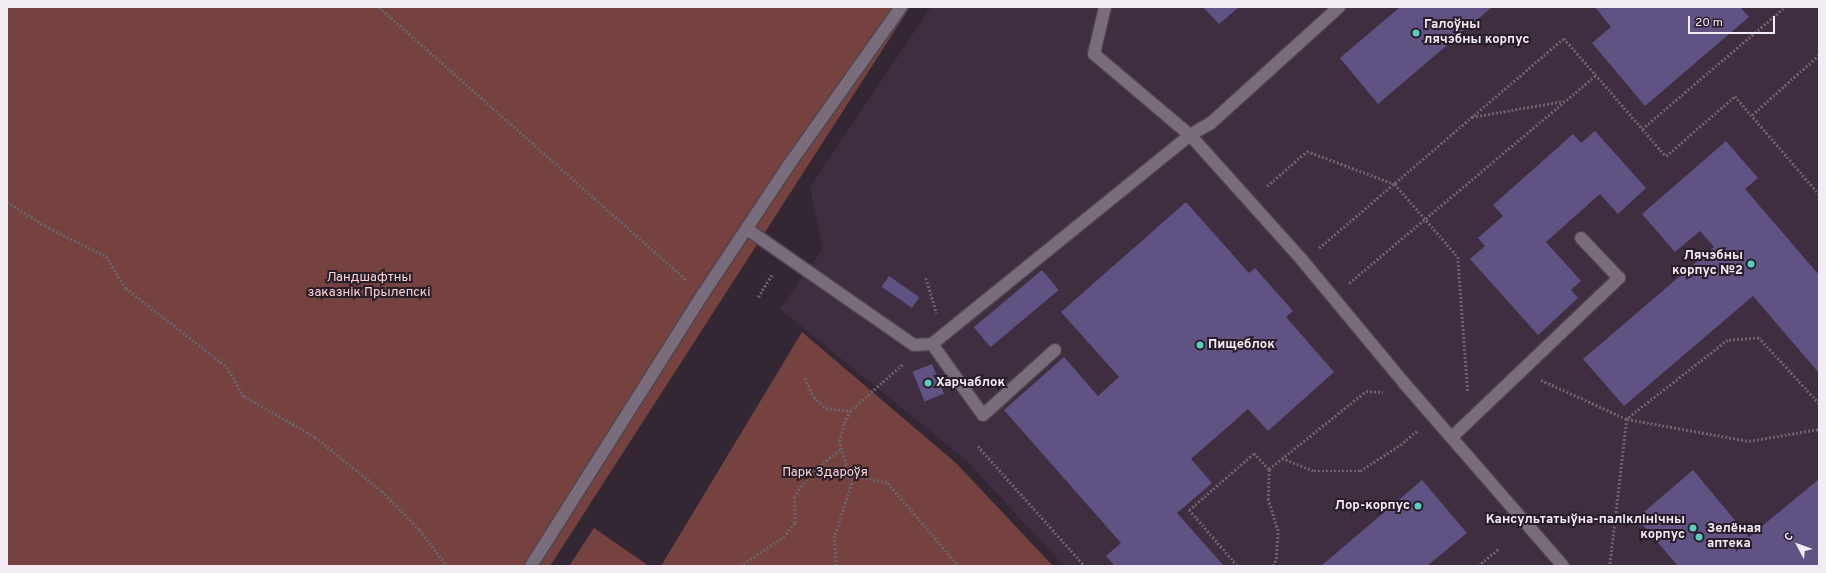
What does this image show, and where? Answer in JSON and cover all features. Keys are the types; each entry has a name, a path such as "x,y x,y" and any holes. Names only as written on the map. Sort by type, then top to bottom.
{"street":[{"path":"531,566 703,294 788,166 901,7"},
{"path":"1105,7 1094,54 1190,135 1302,260 1332,298 1563,566"},
{"path":"747,229 914,345 932,344 1190,135 1211,123 1339,7"},
{"path":"1452,437 1619,278 1581,238"},
{"path":"932,344 983,415 1054,350"}],"path":[{"path":"378,7 703,294"},
{"path":"1642,129 1785,7"},
{"path":"1302,260 1321,248 1564,38 1666,156 1735,96 1819,194"},
{"path":"1752,115 1819,55"},
{"path":"1332,298 1596,75"},
{"path":"1472,117 1565,101"},
{"path":"1267,186 1307,151 1395,184 1458,258 1470,419"},
{"path":"7,202 49,228 106,256 126,288 227,367 244,396 315,437 382,491 420,530 447,566"},
{"path":"758,297 784,256"},
{"path":"926,278 938,315"},
{"path":"1610,566 1627,419 1728,340 1759,338 1819,404"},
{"path":"1521,370 1627,419 1749,441 1819,429"},
{"path":"890,375 850,411 844,423 839,441 846,465 854,475 888,483 959,566"},
{"path":"806,378 814,397 826,408 850,411"},
{"path":"1269,469 1366,390 1385,392"},
{"path":"1282,458 1314,471 1360,471 1400,445 1434,416"},
{"path":"978,446 1085,566"},
{"path":"740,566 783,537 795,523 794,497 810,473 841,449"},
{"path":"1237,566 1189,510 1254,453 1269,469 1268,500 1278,531 1276,560 1273,566"},
{"path":"836,566 834,538 854,475"},
{"path":"1478,566 1498,548"}],"shaded area":[{"path":"931,7 1819,7 1819,566 1064,566 967,461 780,309 823,249 810,187"}],"green space":[{"name":"Ландшафтны заказнік Прылепскі","path":"7,7 910,7 550,566 7,566"},
{"name":"Парк Здароўя","path":"802,332 956,463 1053,566 661,566"},
{"path":"594,528 649,566 569,566"}],"building":[{"path":"1203,7 1239,7 1219,24"},
{"name":"Галоўны лячэбны корпус","path":"1400,7 1492,7 1378,104 1340,58"},
{"path":"1595,7 1743,7 1741,8 1749,17 1645,106 1592,43 1611,27"},
{"path":"1595,131 1646,188 1618,214 1600,194 1546,242 1581,281 1571,290 1578,298 1538,335 1470,259 1485,246 1478,238 1503,216 1493,205 1573,134 1581,143"},
{"name":"Лячэбны корпус №2","path":"1726,141 1758,178 1745,189 1819,275 1819,373 1753,296 1624,406 1583,359 1714,247 1700,231 1675,252 1642,214"},
{"name":"Пищеблок","path":"1186,202 1249,273 1255,268 1293,311 1286,317 1334,372 1268,431 1248,409 1191,459 1212,483 1177,513 1224,566 1115,566 1106,556 1121,543 1004,410 1064,357 1098,396 1119,377 1061,312"},
{"path":"1042,270 1059,290 991,347 974,327"},
{"path":"889,276 919,297 912,308 882,287"},
{"name":"Харчаблок","path":"932,364 944,394 925,402 913,372"},
{"name":"Кансультатыўна-паліклінічны корпус","path":"1693,470 1749,537 1819,479 1819,566 1678,566 1637,518"},
{"name":"Лор-корпус","path":"1422,480 1467,533 1427,566 1321,566"}],"place":[{"name":"Галоўны лячэбны корпус","path":"1416,33"},
{"name":"Лячэбны корпус №2","path":"1751,264"},
{"name":"Пищеблок","path":"1200,345"},
{"name":"Харчаблок","path":"928,383"},
{"name":"Лор-корпус","path":"1418,506"},
{"name":"Кансультатыўна-паліклінічны корпус","path":"1693,528"},
{"name":"Зелёная аптека","path":"1699,537"}]}
